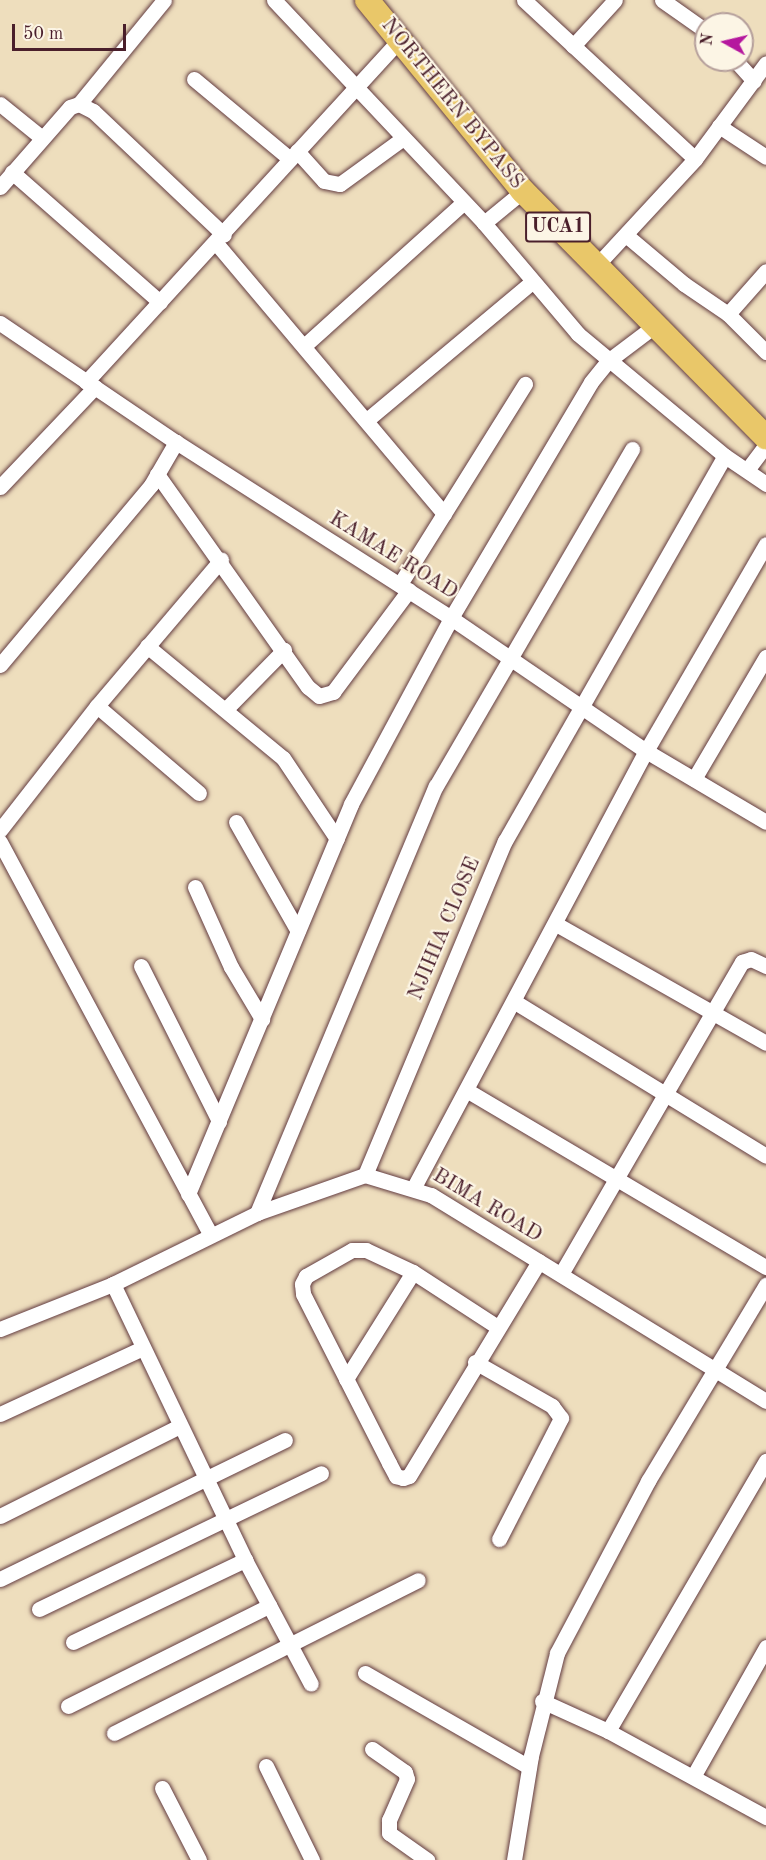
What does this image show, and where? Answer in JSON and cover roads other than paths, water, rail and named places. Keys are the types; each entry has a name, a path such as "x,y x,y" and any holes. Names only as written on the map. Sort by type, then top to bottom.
{"main road":[{"name":"NORTHERN BYPASS","path":"367,0 523,191 653,327 766,437"}],"street":[{"path":"274,0 353,87 484,223 532,282 608,361 725,456 766,484"},
{"path":"524,0 694,159"},
{"path":"573,46 615,0"},
{"path":"662,0 694,23"},
{"path":"0,187 70,107 79,104 155,3"},
{"path":"0,487 160,302 220,239 353,87 400,39"},
{"path":"596,266 627,236 694,159 766,63"},
{"path":"745,72 753,81"},
{"path":"194,80 294,155 324,181 340,184 402,139"},
{"path":"0,104 42,138"},
{"path":"79,104 93,111 220,239 304,346 368,419 444,514"},
{"path":"719,126 766,157"},
{"path":"12,172 160,302"},
{"path":"484,223 523,191"},
{"path":"304,346 463,202"},
{"path":"627,236 684,284 728,314 766,352"},
{"path":"728,314 766,270"},
{"path":"368,419 532,282"},
{"name":"KAMAE ROAD","path":"0,323 176,442 405,587 646,751 766,822"},
{"path":"188,1194 351,804 451,618 591,382 608,361 653,327"},
{"path":"157,474 221,560 308,687 326,696 405,587 444,514 525,384"},
{"path":"0,665 157,474 176,442"},
{"path":"747,470 766,445"},
{"path":"257,1213 436,786 632,449"},
{"name":"NJIHIA CLOSE","path":"365,1175 501,851 725,456"},
{"path":"414,1187 468,1091 646,751 766,544"},
{"path":"0,830 96,706 221,560"},
{"path":"147,646 283,758 337,839"},
{"path":"226,709 284,650"},
{"path":"694,779 766,657"},
{"path":"96,706 199,793"},
{"path":"236,822 298,931"},
{"path":"0,842 210,1234"},
{"path":"195,887 231,967 262,1019"},
{"path":"556,924 766,1043"},
{"path":"561,1274 619,1178 742,962 751,959 766,966"},
{"path":"141,966 219,1121"},
{"path":"515,1002 766,1156"},
{"path":"468,1091 619,1178 766,1267"},
{"path":"0,1329 112,1284 210,1234 257,1213 365,1175"},
{"name":"BIMA ROAD","path":"365,1175 414,1187 561,1274 766,1401"},
{"path":"496,1326 413,1272 381,1255 352,1250 306,1275 303,1294 396,1476 403,1478 409,1476 496,1326 539,1261"},
{"path":"346,1379 413,1272"},
{"path":"112,1284 245,1560 311,1684"},
{"path":"514,1860 542,1701 557,1653 648,1481 766,1285"},
{"path":"0,1414 143,1348"},
{"path":"475,1362 552,1406 561,1418 499,1539"},
{"path":"0,1516 180,1426"},
{"path":"0,1579 285,1440"},
{"path":"608,1731 766,1461"},
{"path":"39,1609 321,1473"},
{"path":"73,1642 245,1560"},
{"path":"114,1733 291,1646 418,1580"},
{"path":"68,1706 269,1606"},
{"path":"694,1775 766,1647"},
{"path":"365,1673 529,1767"},
{"path":"542,1701 608,1731 694,1775 766,1817"},
{"path":"372,1749 405,1772 407,1779 389,1820 390,1833 427,1860"},
{"path":"266,1766 312,1860"},
{"path":"162,1788 199,1860"}]}
